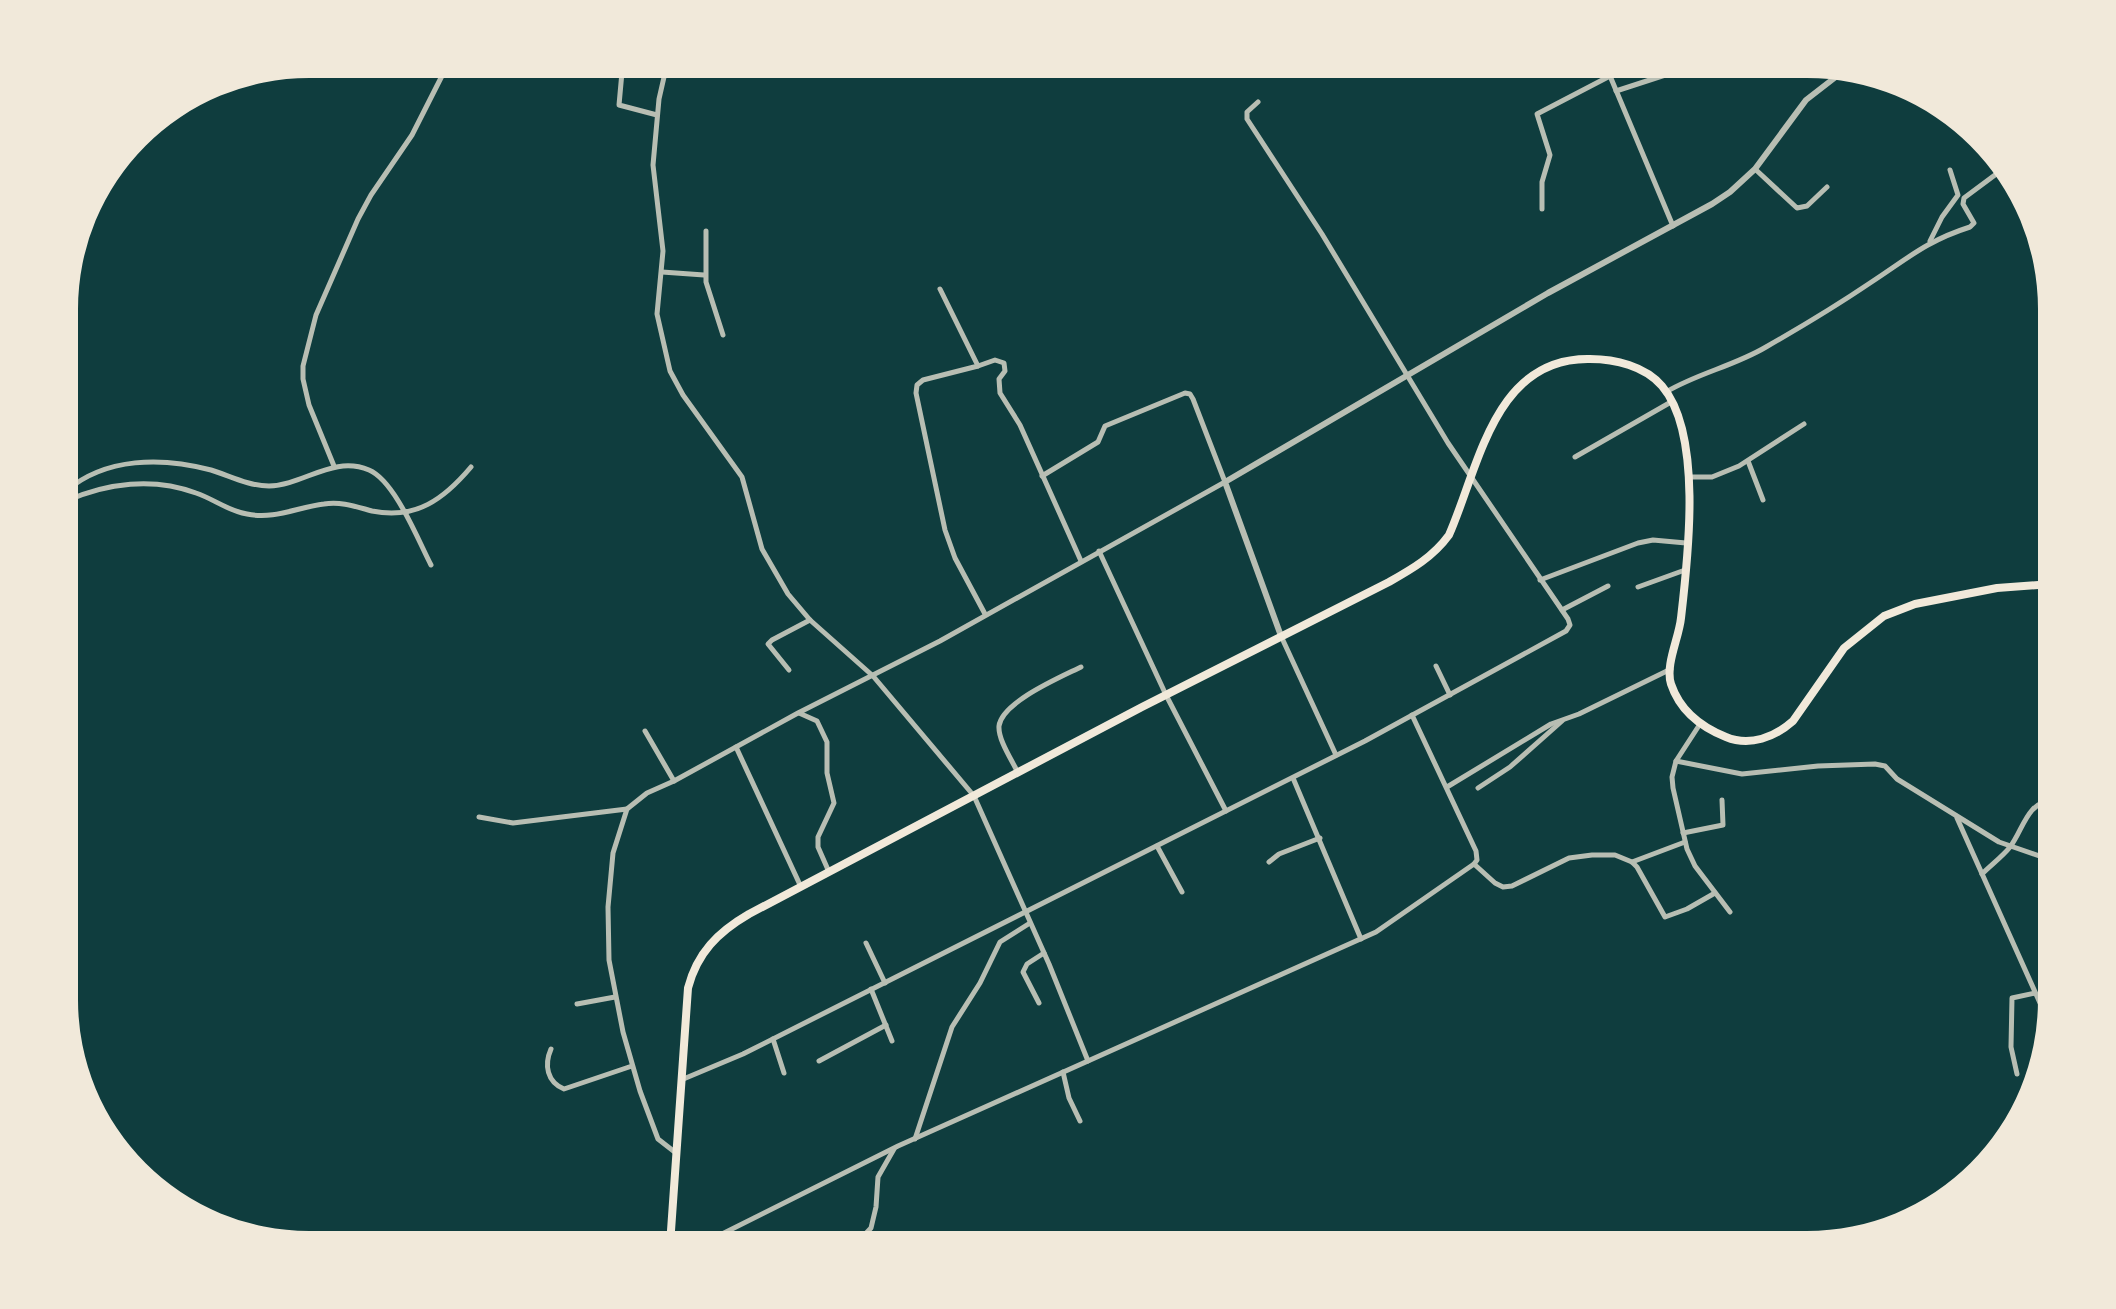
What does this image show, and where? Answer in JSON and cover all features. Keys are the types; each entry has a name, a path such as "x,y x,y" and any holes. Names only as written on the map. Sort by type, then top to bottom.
{"highway":[{"path":"671,1231 688,988 701,955 710,942 735,922 1422,563 1449,535 1495,419 1513,391 1529,377 1577,359 1616,361 1640,369 1666,392 1684,436 1689,477 1681,618 1671,684 1700,724 1733,740 1753,741 1774,735 1793,721 1844,648 1884,616 1915,604 1997,588 2038,585"}],"street":[{"path":"334,466 309,405 303,379 303,366 316,315 365,207 412,135 441,78"},
{"path":"621,78 619,105 657,115"},
{"path":"664,78 657,115 653,165 663,251 657,314 670,371 683,395 742,477 762,549 769,566 788,594 810,620 873,676 974,796 993,833 1088,1061"},
{"path":"1542,209 1542,182 1550,155 1537,114 1606,78"},
{"path":"1611,78 1673,226"},
{"path":"1616,91 1656,78"},
{"path":"479,817 513,823 627,809 647,793 873,676 1225,482 1548,293 1730,192 1755,169 1806,100 1832,80"},
{"path":"680,1081 773,1039 1293,778 1566,631 1570,625 1472,479 1322,234 1247,119 1247,112 1258,102"},
{"path":"1755,169 1797,208 1807,206 1827,187"},
{"path":"1930,242 1942,217 1958,195 1950,170"},
{"path":"1666,392 1691,377 1765,348 1930,242 1973,224 1963,204 1964,198 1995,175"},
{"path":"706,231 705,275 723,335"},
{"path":"662,272 705,275"},
{"path":"940,289 978,366"},
{"path":"985,614 955,558 945,530 916,389 923,380 995,360 1004,363 1005,371 999,381 1000,393 1020,425 1081,561"},
{"path":"1042,476 1098,442 1105,426 1181,394 1190,394 1281,636 1336,755"},
{"path":"1575,457 1671,402"},
{"path":"1689,477 1712,477 1748,461 1804,424"},
{"path":"1748,461 1763,500"},
{"path":"78,483 89,475 127,463 190,465 264,486 289,482 334,466 371,470 387,485 431,565"},
{"path":"78,497 109,485 146,485 195,492 251,515 272,516 327,503 404,514 440,497 471,467"},
{"path":"1540,580 1638,543 1653,540 1686,543"},
{"path":"1099,551 1166,695 1226,811"},
{"path":"1638,587 1685,570"},
{"path":"1562,610 1608,586"},
{"path":"789,670 768,644 810,620"},
{"path":"1436,666 1450,695"},
{"path":"1018,773 1000,734 1000,721 1023,698 1081,667"},
{"path":"1447,787 1519,741 1671,669"},
{"path":"798,713 817,721 827,742 827,773 834,803 818,837 818,847 830,873"},
{"path":"727,1231 896,1147 1361,939 1395,921 1474,864 1476,851 1412,715"},
{"path":"1478,788 1510,767 1563,720"},
{"path":"1700,724 1676,761 1672,777 1685,842 1695,866 1730,912"},
{"path":"645,731 674,781"},
{"path":"736,747 801,888"},
{"path":"1676,761 1742,774 1818,766 1885,766 1897,779 1957,817 2010,847 2038,856"},
{"path":"1293,778 1361,939"},
{"path":"1683,833 1723,825 1722,800"},
{"path":"1982,874 2010,847 2038,805"},
{"path":"627,809 613,853 608,907 609,960 632,1066 658,1139 677,1154"},
{"path":"1957,817 2038,999"},
{"path":"1269,862 1279,854 1320,838"},
{"path":"1632,862 1685,842"},
{"path":"1157,846 1182,892"},
{"path":"1474,864 1503,887 1512,886 1569,858 1615,855 1632,862 1665,917 1715,893"},
{"path":"912,1140 952,1027 980,983 1000,942 1030,923"},
{"path":"866,943 885,983"},
{"path":"1039,1003 1023,972 1027,964 1044,953"},
{"path":"871,989 892,1041"},
{"path":"2017,1074 2011,1047 2012,998 2035,993"},
{"path":"577,1004 615,997"},
{"path":"819,1061 886,1025"},
{"path":"773,1039 784,1073"},
{"path":"551,1049 547,1068 554,1085 564,1089 632,1066"},
{"path":"1063,1072 1069,1098 1080,1121"},
{"path":"868,1231 876,1207 878,1177 896,1147"}]}
